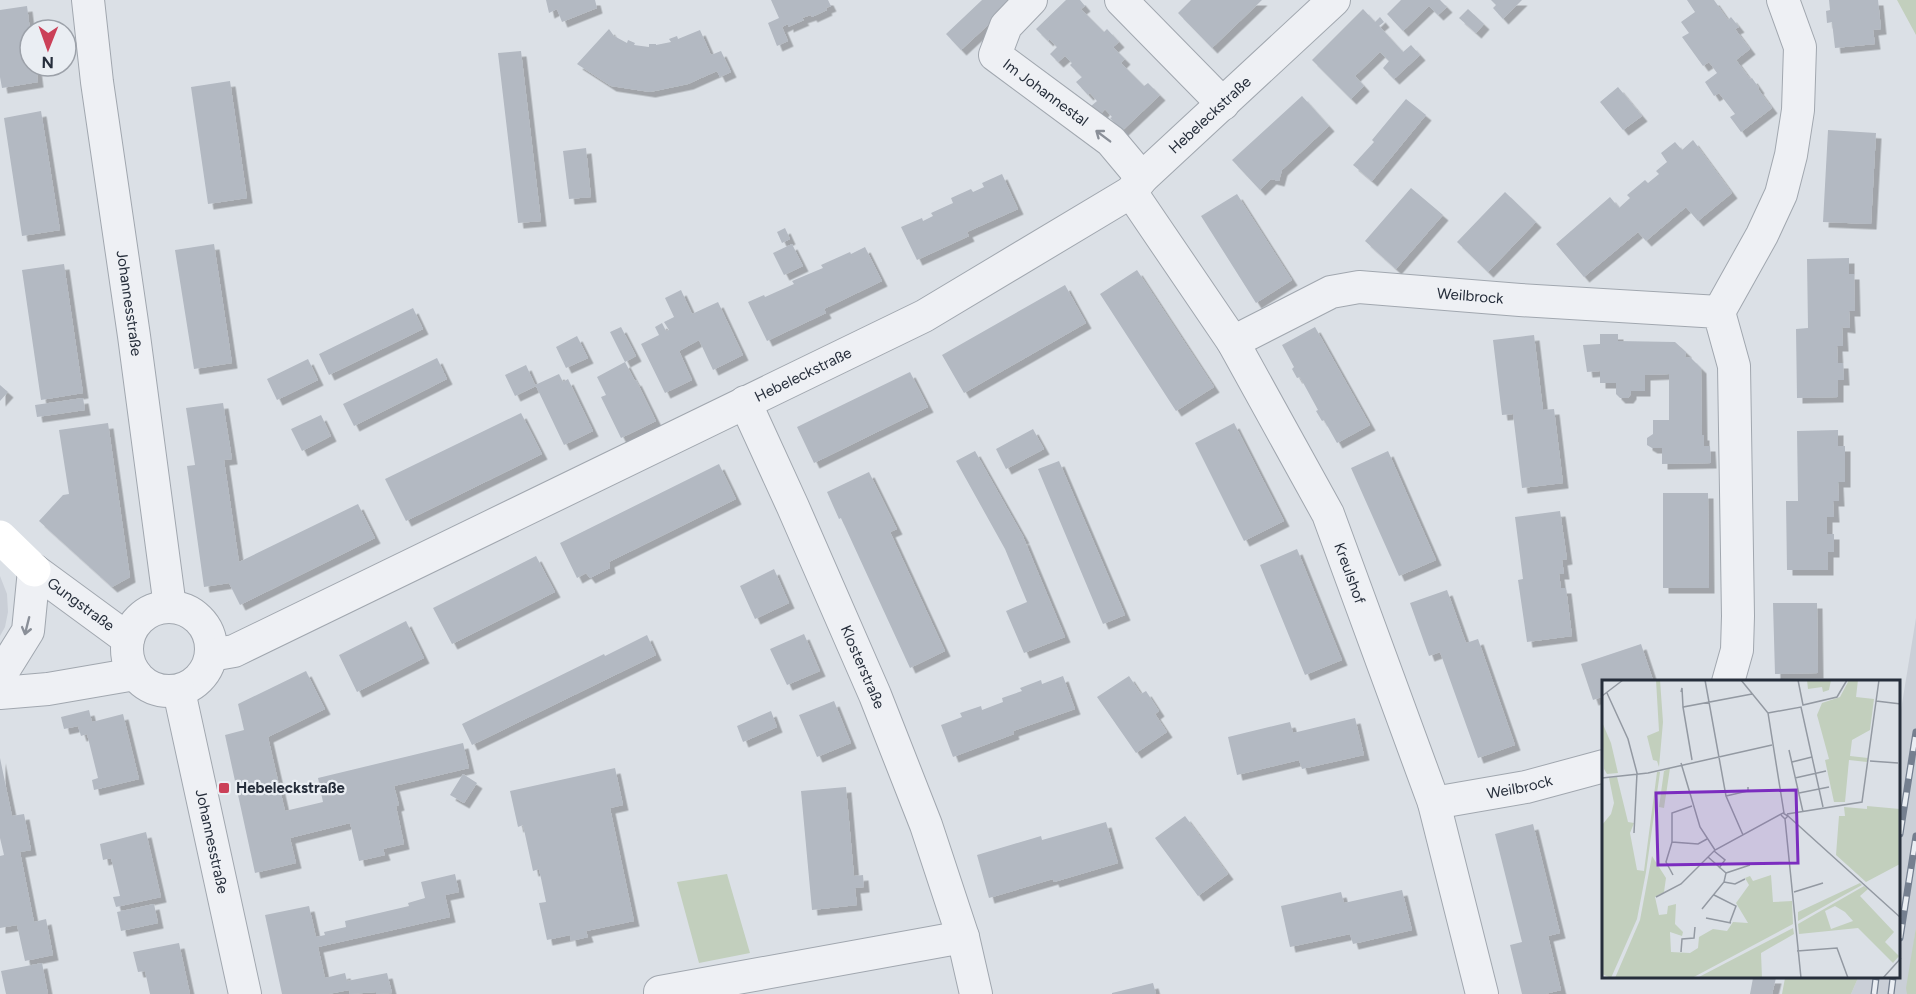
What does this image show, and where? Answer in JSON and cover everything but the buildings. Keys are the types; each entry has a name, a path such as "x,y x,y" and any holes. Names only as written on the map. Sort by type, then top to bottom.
{"street":[{"name":"Johannesstraße","path":"88,0 97,81 170,607"},
{"name":"Im Johannestal","path":"1031,0 1006,26 995,55 1111,141 1137,185"},
{"path":"1121,0 1223,104"},
{"name":"Hebeleckstraße","path":"212,655 234,651 924,316 1137,185 1334,0"},
{"path":"1729,680 1737,650 1738,616 1734,366 1719,312 1762,235 1781,194 1791,155 1798,110 1800,47 1783,0"},
{"name":"Kreulshof","path":"1137,185 1233,342 1328,514 1434,803 1482,994"},
{"name":"Weilbrock","path":"1233,342 1331,292 1359,287 1520,300 1719,312"},
{"name":"Klosterstraße","path":"745,402 875,695 926,825 963,937 976,994"},
{"name":"Gungstraße","path":"0,537 34,570 128,639"},
{"name":"Gungstraße","path":"0,676 28,631 34,570"},
{"path":"170,607 193,614 202,622 210,638 212,655 204,674 189,687 179,691 159,691 141,681 135,674 128,657 128,639 132,629 148,612 170,607"},
{"path":"0,693 48,689 135,674"},
{"name":"Johannesstraße","path":"179,691 245,994"},
{"name":"Weilbrock","path":"1434,803 1526,787 1602,767"},
{"path":"660,994 660,992 670,990 963,937"}],"shaded area":[{"path":"0,576 7,594 8,612 5,627 0,636"},
{"path":"1916,618 1916,927 1907,994 1851,994 1858,979 1901,979 1901,710"}],"green space":[{"path":"1897,0 1916,0 1916,35"},
{"path":"727,874 750,953 699,963 677,882"},
{"path":"1916,927 1916,994 1907,994 1906,988"},
{"path":"1785,979 1858,979 1851,994 1782,994"}],"railway":[{"path":"1901,828 1916,732"},
{"path":"1901,932 1916,836"},
{"path":"1874,994 1876,979"},
{"path":"1891,994 1893,979"}],"place":[{"name":"Hebeleckstraße","path":"224,788"}]}
